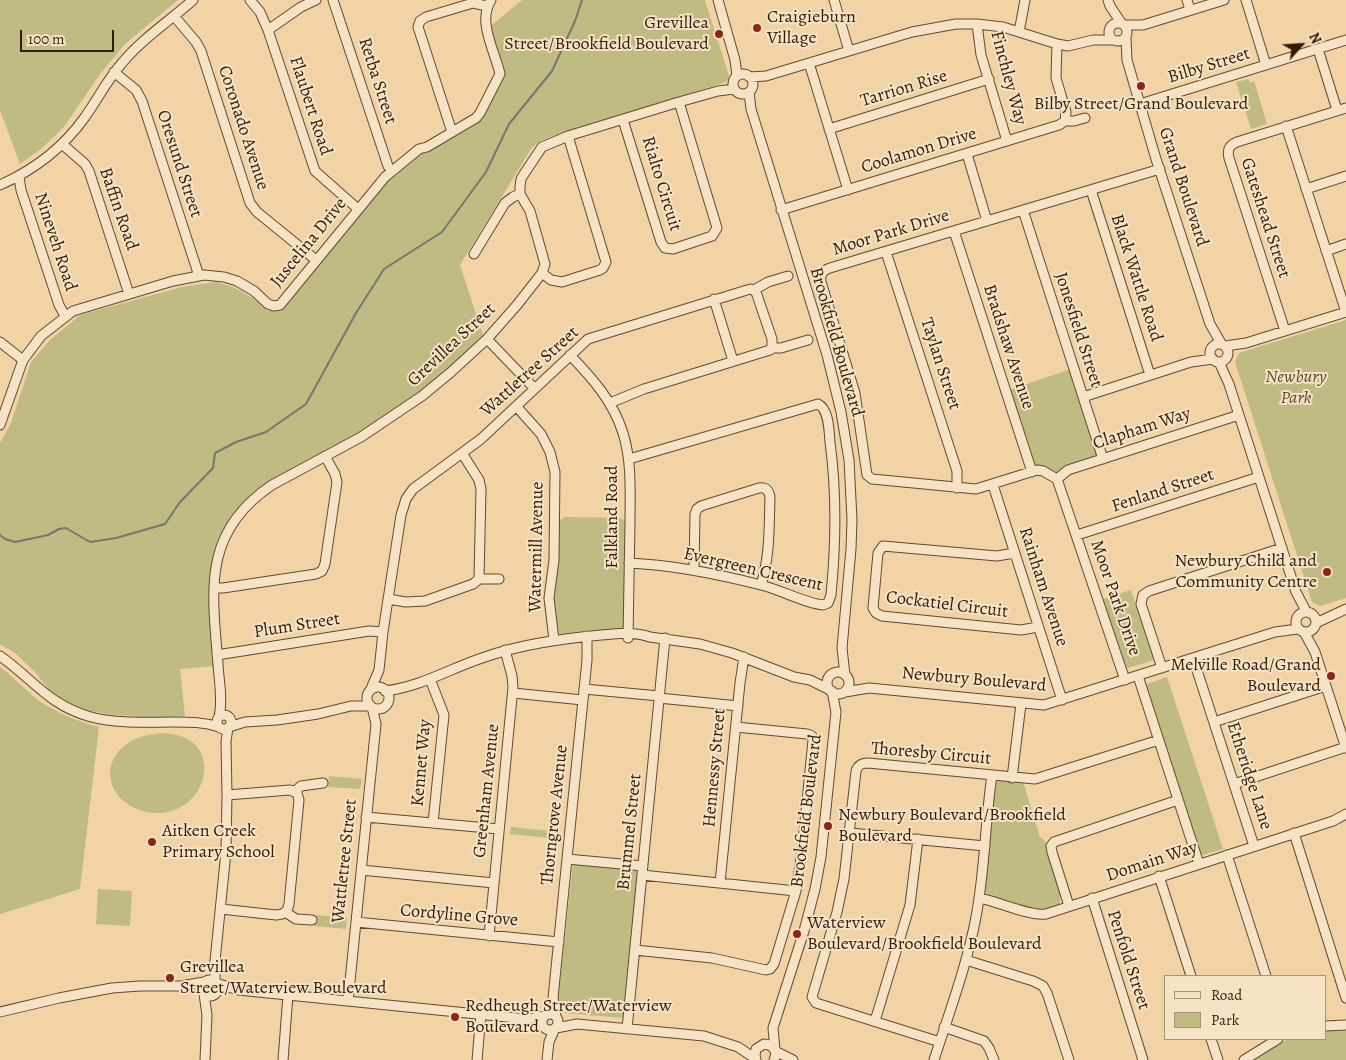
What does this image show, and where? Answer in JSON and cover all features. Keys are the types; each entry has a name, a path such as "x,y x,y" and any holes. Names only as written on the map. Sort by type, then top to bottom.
{"street":[{"path":"0,185 19,177 45,159 62,144 85,117 114,72 141,44 194,0"},
{"name":"Flaubert Road","path":"250,0 260,12 268,30 315,172 358,209"},
{"path":"268,30 301,7 316,0"},
{"name":"Retba Street","path":"334,0 388,166 392,172"},
{"name":"Brookfield Boulevard","path":"718,0 742,84 832,371 841,412 849,460 852,520 842,648 846,676"},
{"path":"834,0 849,51"},
{"path":"1019,32 1025,0"},
{"path":"1187,0 1190,10"},
{"path":"1093,40 1116,23 1143,24 1224,0"},
{"path":"1246,0 1266,65"},
{"path":"452,132 418,27 420,21 435,14 474,3 489,3"},
{"name":"Juscelina Drive","path":"0,425 23,360 42,336 65,316 84,307 199,276 217,276 238,282 254,291 268,304 277,306 283,302 358,209 392,172 419,149 426,147 476,118 500,74 485,18 489,3"},
{"path":"1109,3 1127,29 1127,36"},
{"path":"1109,3 1109,35 1114,40"},
{"name":"Coronado Avenue","path":"174,16 196,42 201,51 250,203 258,212 316,260"},
{"path":"568,136 606,262 600,270 562,282 556,282 542,274 546,264 544,254 530,211 520,194 521,179 537,152 548,143 568,136 679,102 934,27 977,24 1003,27 1057,44 1074,45 1093,40 1121,41 1143,24"},
{"name":"Finchley Way","path":"977,24 981,55 1007,141"},
{"name":"Grand Boulevard","path":"1127,36 1127,60 1140,104 1308,628"},
{"name":"Grand Boulevard","path":"1114,40 1127,60"},
{"name":"Bilby Street","path":"1140,104 1346,40"},
{"path":"1057,44 1056,78 1066,112 1065,121"},
{"path":"1318,49 1342,109"},
{"path":"809,63 848,190"},
{"name":"Oresund Street","path":"114,72 136,90 142,101 199,276"},
{"name":"Tarrion Rise","path":"829,129 988,79"},
{"name":"Rialto Circuit","path":"623,120 662,244 667,249 682,246 712,236 716,233 717,226 679,102"},
{"name":"Gateshead Street","path":"1284,331 1228,154 1229,148 1234,143 1342,109"},
{"name":"Coolamon Drive","path":"781,210 967,154 1059,125 1065,121 1085,118"},
{"path":"1083,397 1346,312 1286,126"},
{"name":"Baffin Road","path":"62,144 85,164 90,171 129,294"},
{"path":"967,154 987,221"},
{"name":"Moor Park Drive","path":"1032,472 976,489 872,479 866,473 855,393 820,277 827,270 1160,169"},
{"path":"1306,188 1346,176"},
{"name":"Nineveh Road","path":"19,177 20,190 59,305 65,316"},
{"name":"Black Wattle Road","path":"1091,190 1150,375"},
{"path":"474,254 505,203 520,194"},
{"name":"Jonesfield Street","path":"1023,210 1103,459"},
{"name":"Bradshaw Avenue","path":"954,231 1032,472"},
{"path":"1326,251 1346,244"},
{"name":"Taylan Street","path":"886,252 957,471 957,488"},
{"name":"Grevillea Street","path":"224,722 217,655 214,588 216,563 232,523 242,510 261,492 384,423 422,396 487,339 542,274"},
{"name":"Wattletree Street","path":"369,693 379,670 401,514 406,499 418,485 481,439 583,342 593,337 748,289 754,290 768,282 788,276"},
{"path":"754,290 758,295 772,339 771,348"},
{"path":"714,300 733,361"},
{"path":"487,339 534,388"},
{"path":"610,403 650,387 768,351 771,348 781,348 808,340"},
{"path":"0,342 23,360"},
{"name":"Falkland Road","path":"570,355 597,384 610,403 623,431 629,459 631,480 628,636"},
{"name":"Evergreen Crescent","path":"629,459 814,404 822,406 825,412 835,496 835,544 830,600 826,604 820,604 761,585 694,570 629,563"},
{"name":"Watermill Avenue","path":"516,406 541,434 550,452 555,472 554,560 549,598 554,640"},
{"name":"Clapham Way","path":"1057,479 1068,470 1239,415"},
{"path":"462,453 479,480 481,489 479,579"},
{"path":"214,588 316,574 322,571 337,482 325,456"},
{"path":"1032,472 1043,471 1057,479"},
{"name":"Fenland Street","path":"1077,535 1259,477"},
{"name":"Moor Park Drive","path":"1057,479 1125,680"},
{"name":"Rainham Avenue","path":"993,485 1062,700"},
{"path":"694,570 695,514 697,509 709,503 764,488 768,491 770,497 769,548 761,585"},
{"name":"Cockatiel Circuit","path":"1014,553 997,556 889,545 883,546 878,553 873,602 874,611 882,616 1021,630 1038,627"},
{"path":"1162,668 1141,604 1143,594 1282,548"},
{"path":"388,599 406,602 425,601 473,584 479,579 499,579"},
{"name":"Newbury Boulevard","path":"1275,632 1303,615 1341,610"},
{"name":"Newbury Boulevard","path":"844,692 869,688 1044,705 1275,632 1308,628 1341,610"},
{"path":"1234,784 1346,747 1308,628 1315,617 1303,615"},
{"name":"Plum Street","path":"217,655 369,631 383,632"},
{"path":"0,656 49,697 66,707 90,717 123,722 245,722 294,718 351,706 371,706 377,709 407,688 469,662 505,650 554,640 602,635 666,638 700,644 744,657 794,677 810,680 835,693 844,692 849,683 846,676 839,672 810,680"},
{"name":"Thorngrove Avenue","path":"545,1021 553,998 587,660 587,636"},
{"name":"Brummel Street","path":"627,1028 666,638"},
{"name":"Brookfield Boulevard","path":"831,675 842,648"},
{"name":"Greenham Avenue","path":"489,936 513,693 512,676 505,650"},
{"name":"Hennessy Street","path":"720,883 744,657"},
{"name":"Etheridge Lane","path":"1194,658 1254,846"},
{"name":"Wattletree Street","path":"379,670 384,690"},
{"path":"831,675 828,683 831,690"},
{"name":"Newbury Boulevard","path":"846,676 869,688"},
{"path":"1138,676 1199,864"},
{"name":"Kennet Way","path":"430,679 444,715 433,823"},
{"path":"1214,722 1326,686"},
{"path":"351,706 377,688 384,690 407,688"},
{"path":"584,689 738,706"},
{"path":"384,690 388,697 385,705"},
{"name":"Brookfield Boulevard","path":"831,690 836,712"},
{"name":"Brookfield Boulevard","path":"756,1060 756,1050 773,1028 804,931 815,889 821,857 836,712 844,692"},
{"path":"369,693 368,701 371,706"},
{"path":"513,693 583,700"},
{"path":"1012,778 1021,704"},
{"name":"Wattletree Street","path":"348,1001 376,724 385,705"},
{"name":"Wattletree Street","path":"371,706 376,724"},
{"path":"209,994 218,990 215,961 226,852 227,795 224,722"},
{"path":"635,950 712,958 763,969 770,969 774,964 796,891 814,740 812,736 807,734 736,727"},
{"name":"Thoresby Circuit","path":"940,1042 816,1003 812,997 837,912 844,880 858,766 862,763 1012,778 1038,778 1159,740"},
{"path":"934,1060 966,960 979,898 992,776"},
{"path":"227,795 295,791 301,786 323,783"},
{"path":"286,912 289,904 299,805 298,796 295,791"},
{"path":"1069,906 1052,852 1051,846 1054,842 1178,800"},
{"name":"Domain Way","path":"979,898 1041,915 1294,833 1346,814"},
{"path":"366,817 500,830"},
{"name":"Domain Way","path":"1333,820 1346,818"},
{"path":"850,833 986,846"},
{"path":"1294,833 1346,998"},
{"path":"875,1021 906,920 913,889 918,839"},
{"path":"1227,855 1266,975"},
{"path":"567,859 720,883 796,891"},
{"path":"361,870 494,883"},
{"path":"1159,876 1191,975"},
{"name":"Penfold Street","path":"1092,898 1144,1060"},
{"path":"221,909 276,915 286,912"},
{"path":"286,912 296,919 312,920"},
{"name":"Cordyline Grove","path":"356,922 559,942"},
{"path":"966,960 1033,981 1043,986 1069,1060"},
{"path":"201,1060 205,1060 206,1015 209,994 202,986 215,961"},
{"path":"0,1012 56,998 112,988 181,986 211,980 238,990"},
{"path":"181,986 209,994 238,990 545,1021"},
{"path":"283,1060 288,995"},
{"name":"Thorngrove Avenue","path":"553,998 557,1017"},
{"path":"0,1018 26,1006"},
{"path":"476,1060 481,1014"},
{"path":"549,1042 545,1021 550,1014 577,1024 704,1036 738,1046 768,1044 775,1054 793,1060"},
{"path":"547,1060 549,1042 558,1022 557,1017"},
{"path":"545,1021 550,1029 577,1024"},
{"path":"1326,1026 1346,1024"},
{"path":"944,1027 984,1041 994,1060"},
{"name":"Brookfield Boulevard","path":"773,1028 775,1054"},
{"path":"1211,1040 1218,1060"},
{"path":"1244,1060 1276,1040"},
{"path":"738,1046 756,1060"},
{"path":"784,1060 793,1060"}],"green space":[{"path":"0,0 178,0 125,44 100,74 64,127 41,149 20,164 0,110"},
{"path":"522,0 705,0 729,76 726,82 550,137 538,142 531,149 460,265 485,341 463,362 373,429 258,492 219,547 214,666 180,669 185,716 141,719 138,716 96,712 94,714 57,699 34,671 15,653 0,644 0,443 11,423 31,362 50,340 80,315 182,287 216,282 233,287 251,297 268,311 280,309 389,178 422,152 476,118 499,79 487,29"},
{"path":"1248,79 1250,83 1254,81 1267,124 1251,129 1236,82"},
{"name":"Newbury Park","path":"1346,320 1346,598 1320,606 1312,602 1235,362 1239,353"},
{"path":"1070,370 1097,453 1094,458 1056,473 1032,463 1009,390"},
{"path":"565,517 620,518 627,524 625,628 621,631 598,632 596,630 563,635 557,632 552,602 558,524"},
{"path":"1131,590 1154,660 1125,669 1101,600"},
{"path":"0,667 45,705 67,716 99,727 80,889 0,914"},
{"path":"1167,677 1223,849 1199,856 1144,685"},
{"path":"163,733 184,737 198,748 204,762 203,778 197,793 184,805 167,812 146,812 125,802 118,794 112,785 110,776 111,765 116,755 132,740 142,736"},
{"path":"329,776 362,779 360,789 328,787"},
{"path":"998,780 1023,782 1040,837 1045,841 1060,894 1060,905 1042,911 988,895 983,890 994,783"},
{"path":"511,827 560,832 559,839 510,834"},
{"path":"573,863 639,870 625,1018 562,1013 558,1001"},
{"path":"98,889 132,891 130,926 96,924"},
{"path":"316,915 347,918 346,929 314,926"},
{"path":"1346,1028 1346,1060 1250,1060 1276,1044 1287,1040 1326,1040 1326,1031"}],"waterway":[{"path":"0,535 5,539 15,542 48,535 59,529 66,528 90,542 116,538 165,524 180,502 213,468 215,453 236,442 266,432 306,404 356,313 384,269 442,232 486,172 509,124 552,71 575,21 582,0"}],"place":[{"name":"Craigieburn Village","path":"757,28"},
{"name":"Grevillea Street/Brookfield Boulevard","path":"719,34"},
{"name":"Bilby Street/Grand Boulevard","path":"1141,86"},
{"name":"Newbury Child and Community Centre","path":"1327,572"},
{"name":"Melville Road/Grand Boulevard","path":"1331,676"},
{"name":"Newbury Boulevard/Brookfield Boulevard","path":"828,826"},
{"name":"Aitken Creek Primary School","path":"152,842"},
{"name":"Waterview Boulevard/Brookfield Boulevard","path":"797,934"},
{"name":"Grevillea Street/Waterview Boulevard","path":"170,978"},
{"name":"Redheugh Street/Waterview Boulevard","path":"455,1017"}]}
